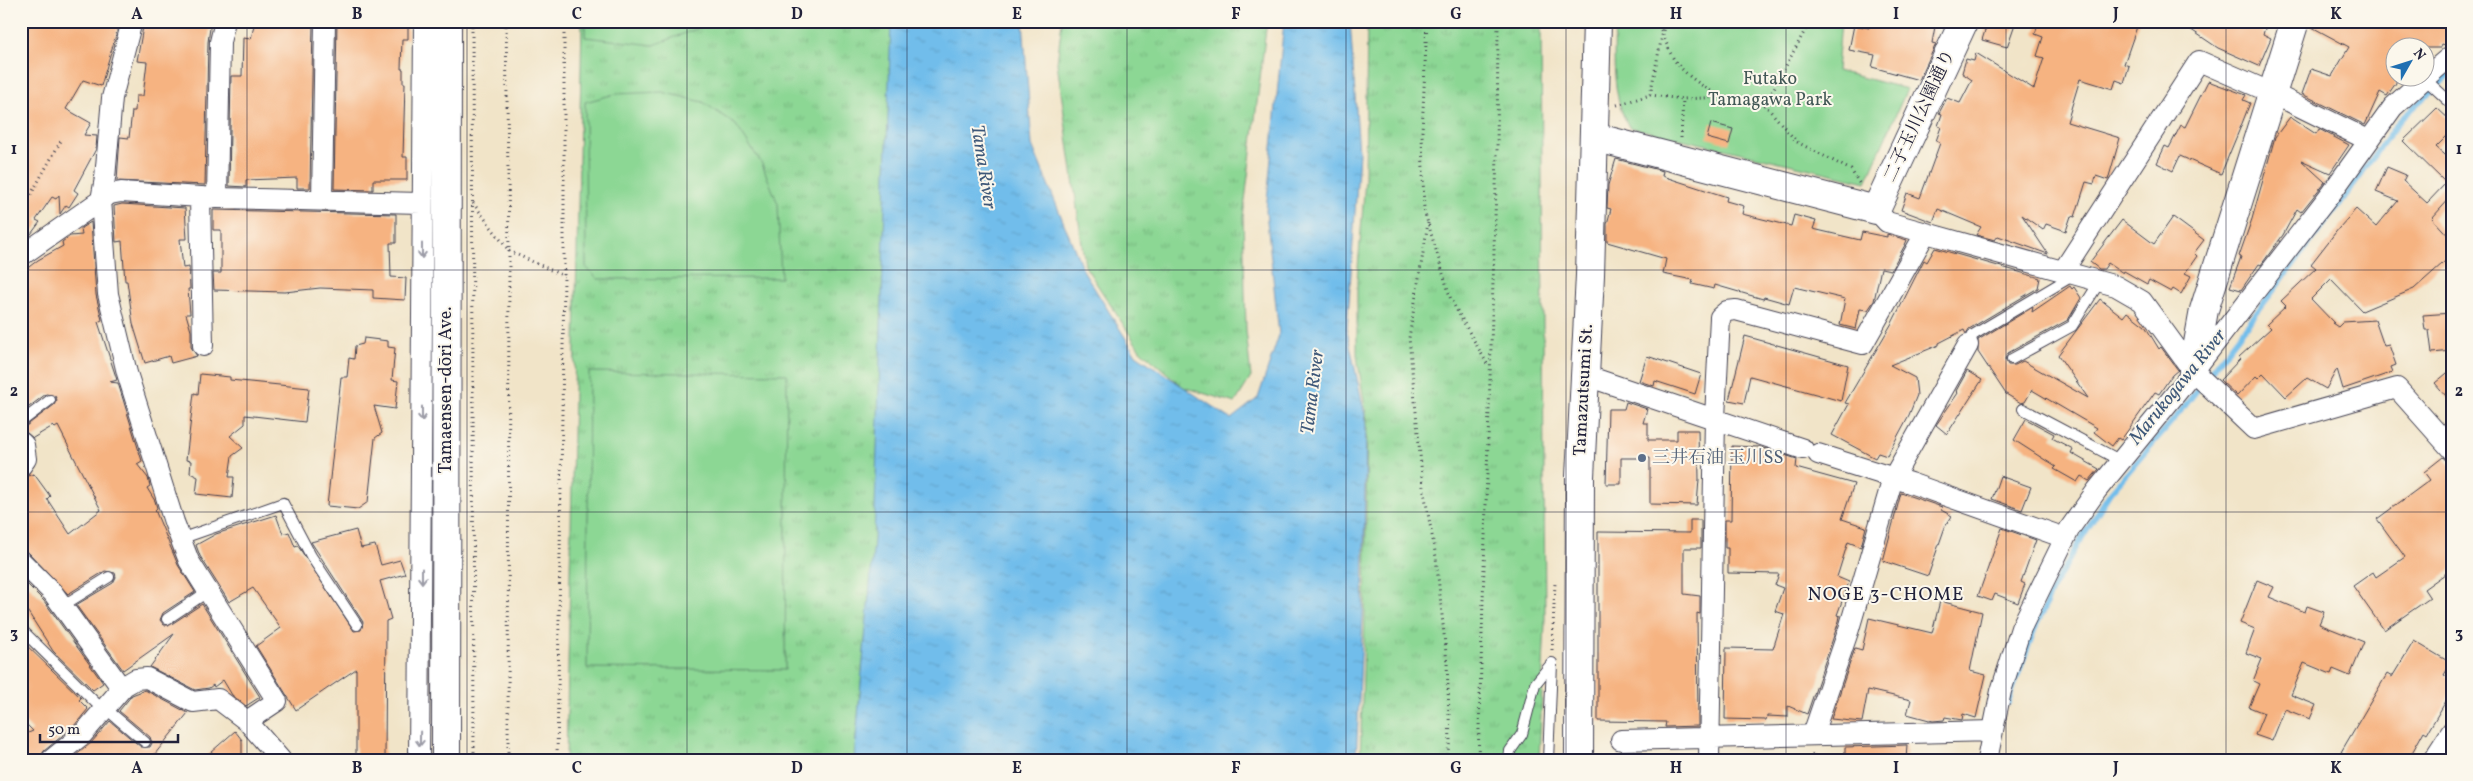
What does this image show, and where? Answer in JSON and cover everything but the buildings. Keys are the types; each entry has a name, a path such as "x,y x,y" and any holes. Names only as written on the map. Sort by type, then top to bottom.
{"main road":[{"name":"Tamaensen-dōri Ave.","path":"446,760 447,21"},
{"name":"Tamazutsumi St.","path":"1580,760 1580,477 1590,275 1597,21"},
{"name":"二子玉川公園通り","path":"1876,210 1964,21"},
{"path":"2203,380 2204,310 2295,21"},
{"path":"1594,125 1680,158 1876,210"}],"street":[{"path":"132,21 112,98 105,178 101,200 108,294 127,373 180,539 189,560 207,592 277,701 248,721"},
{"path":"203,346 209,197 220,42 225,21"},
{"path":"322,200 325,21"},
{"path":"419,760 422,593 424,21"},
{"path":"2436,70 2452,55"},
{"path":"2069,272 2199,61 2272,93 2368,140"},
{"path":"1987,760 2001,691 2021,628 2065,538 2097,490 2121,461 2203,380 2368,140 2393,107 2415,88"},
{"path":"21,256 110,194 121,192 209,197 422,202"},
{"path":"1876,210 1887,222 2100,281 2116,286 2142,301 2203,380 2254,429 2397,388 2452,450"},
{"path":"1710,760 1715,418 1720,317 1727,311 1736,310 1863,344 1925,234"},
{"path":"1814,734 1849,629 1893,478 1968,345"},
{"path":"1584,375 1893,478 2065,538"},
{"path":"21,442 24,445 26,459 21,466"},
{"path":"21,561 53,593 122,689"},
{"path":"51,760 82,735 122,689 136,679 148,678 193,702 218,699 248,721 281,760"},
{"path":"1620,740 1993,731"},
{"path":"2433,760 2452,731"}],"lane":[{"path":"2434,88 2452,104"},
{"path":"1968,345 1974,335 2069,272"},
{"path":"2012,359 2072,326 2100,281"},
{"path":"21,422 50,400"},
{"path":"2023,409 2121,461"},
{"path":"180,539 283,504 311,556 357,625"},
{"path":"62,606 110,577"},
{"path":"167,619 207,592"},
{"path":"21,629 104,709 145,742"},
{"path":"1509,760 1510,751 1522,734 1535,684 1552,663 1548,760"}],"path":[{"path":"472,21 474,760"},
{"path":"506,21 509,251 508,760"},
{"path":"557,760 564,276 564,21"},
{"path":"1427,21 1422,132 1424,210 1451,300 1489,368"},
{"path":"1478,760 1497,155 1498,21"},
{"path":"1656,21 1663,31 1675,60 1700,86 1723,97"},
{"path":"1650,95 1665,21"},
{"path":"1765,105 1810,21"},
{"path":"1594,125 1650,95 1683,99 1723,97 1765,105 1797,142 1851,170 1876,210"},
{"path":"1680,158 1683,99"},
{"path":"21,212 62,139"},
{"path":"472,203 509,251 564,276"},
{"path":"1428,222 1409,338 1423,486 1436,557 1447,663 1450,741 1446,760"}],"green space":[{"path":"582,21 892,21 875,538 854,760 566,760"},
{"path":"585,21 717,21 654,45 585,37"},
{"path":"1062,21 1267,21 1243,217 1246,330 1251,377 1235,403 1183,387 1140,350 1085,266 1057,63"},
{"path":"1367,21 1541,21 1545,622 1539,760 1360,760 1365,614 1367,420 1357,356 1357,281 1365,180"},
{"name":"Futako Tamagawa Park","path":"1615,21 1841,21 1837,71 1907,89 1866,182 1629,127 1623,115 1616,89 1614,62"},
{"path":"662,92 703,102 736,125 762,164 778,204 781,278 598,279 586,267 585,102 615,94"},
{"path":"589,372 787,374 785,670 587,668"}],"water":[{"name":"Tama River","path":"891,21 1023,21 1032,145 1083,270 1136,355 1231,419 1258,398 1279,335 1266,211 1284,21 1350,21 1359,153 1347,331 1366,420 1363,615 1356,760 854,760 874,540"}],"waterway":[{"name":"Marukogawa River","path":"2008,703 2032,636 2054,586 2110,493 2181,411 2340,204 2401,118 2452,73"}],"place":[{"name":"三井石油 玉川SS","path":"1642,458"}],"district":[{"name":"NOGE 3-CHOME","path":"1886,595"}]}
